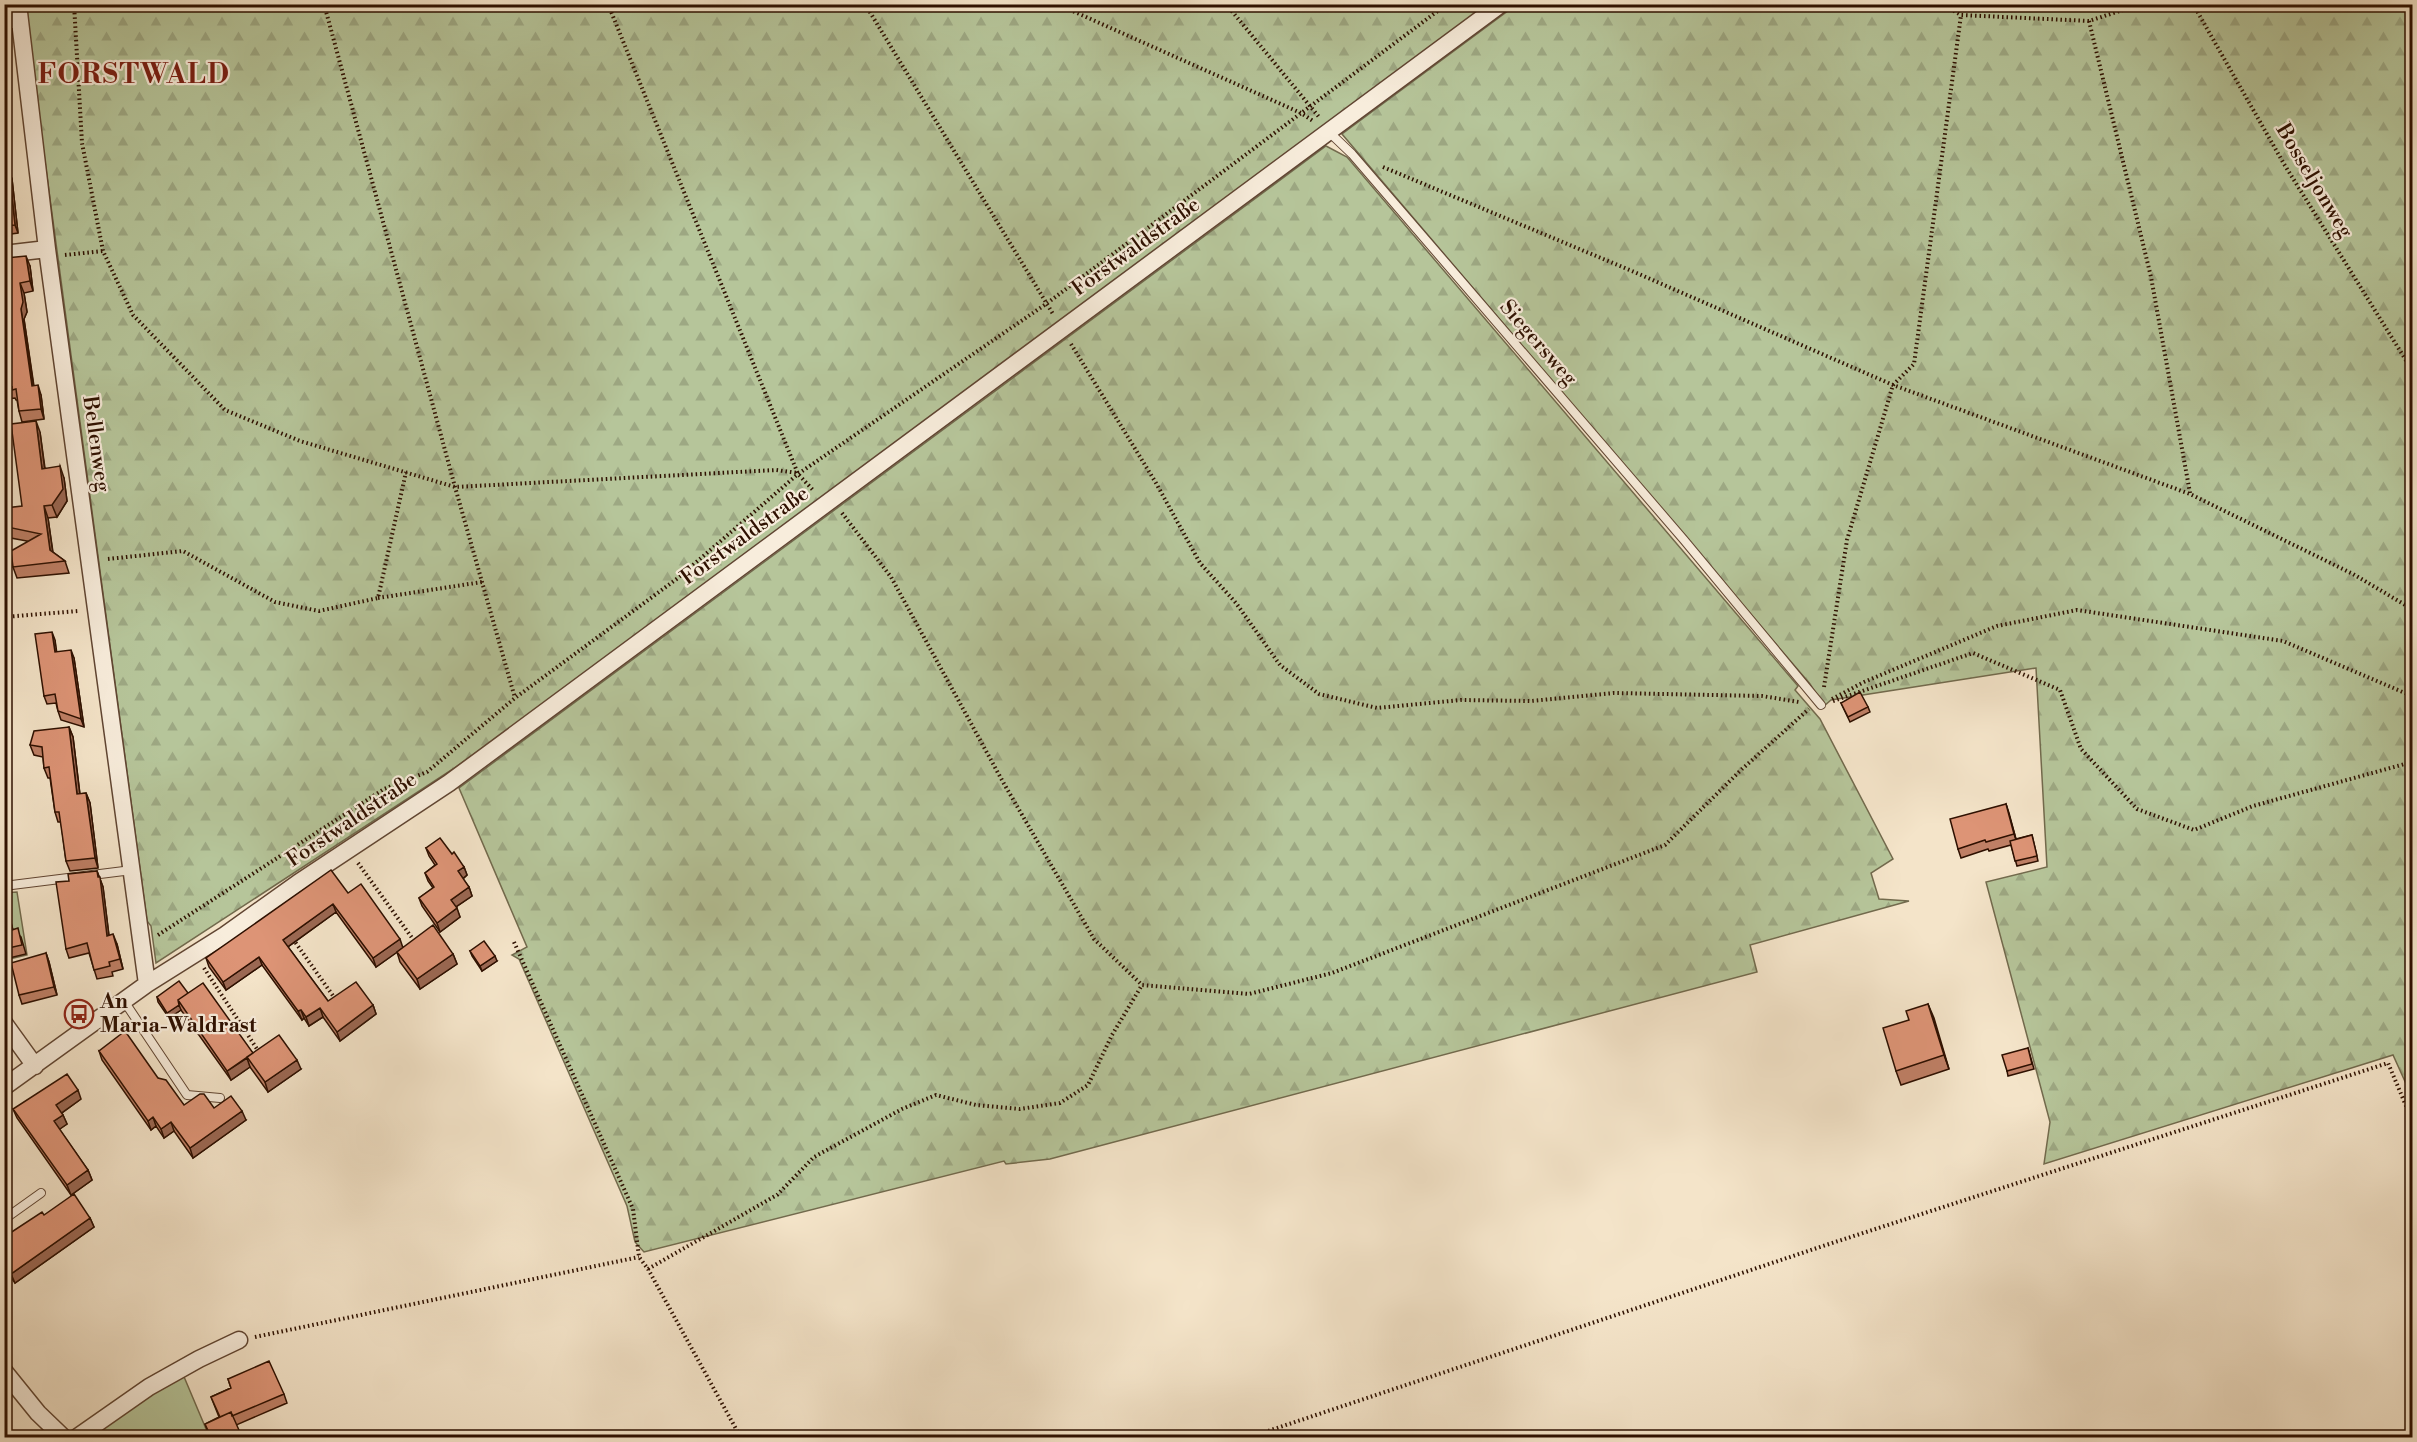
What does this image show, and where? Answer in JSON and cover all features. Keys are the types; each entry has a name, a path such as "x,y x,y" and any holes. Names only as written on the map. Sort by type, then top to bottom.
{"street":[{"name":"Bellenweg","path":"18,4 12,24 47,249 147,984"},
{"name":"Forstwaldstraße","path":"4,1087 147,984 195,955 449,783 1330,133 1501,4"},
{"path":"4,254 47,249"},
{"path":"4,1023 35,1066"},
{"path":"76,1437 149,1387 239,1340"},
{"path":"4,1371 38,1413 64,1437"}],"lane":[{"name":"Siegersweg","path":"1330,133 1352,154 1676,531 1821,705"},
{"path":"4,886 133,869"},
{"path":"124,1001 187,1095 220,1098"},
{"path":"4,1217 6,1218 42,1193"}],"path":[{"path":"74,4 82,143 103,251 133,315 225,410 300,441 454,487 776,470 798,474"},
{"path":"324,4 454,487 515,698"},
{"path":"608,4 798,474"},
{"path":"865,4 1046,304 1064,329 1075,351 1156,483 1200,563 1236,603 1280,665 1319,694 1377,708 1461,700 1531,701 1614,693 1762,696 1821,705 1864,682 1997,626 2077,610 2283,641 2412,696"},
{"path":"1058,4 1301,113"},
{"path":"1226,4 1312,106 1330,133"},
{"path":"142,945 384,789 428,772 515,698 678,578 798,474 1046,304 1447,4"},
{"path":"1942,4 1961,15 2089,21 2141,4"},
{"name":"Bosseljonweg","path":"2193,4 2284,164 2412,370"},
{"path":"1821,705 1847,540 1893,385 1914,364 1961,15"},
{"path":"2089,21 2151,277 2190,494"},
{"path":"1352,154 1632,271 1893,385 2190,494 2354,574 2412,609"},
{"path":"47,249 57,256 103,251"},
{"path":"378,598 406,472"},
{"path":"830,502 844,515 891,577 1003,782 1094,939 1142,985 1250,994 1332,973 1665,845 1805,710 1973,653 2060,690 2081,749 2137,809 2194,830 2253,806 2412,762"},
{"path":"89,561 183,551 275,602 320,611 378,598 482,582"},
{"path":"4,617 96,609"},
{"path":"349,850 415,942"},
{"path":"289,933 336,1000"},
{"path":"514,942 633,1209 639,1257 648,1269 741,1437"},
{"path":"195,955 261,1054"},
{"path":"648,1269 777,1195 814,1157 902,1109 936,1095 976,1105 1020,1109 1060,1103 1088,1085 1112,1035 1142,985"},
{"path":"1247,1437 1826,1245 2388,1063 2412,1120"},
{"path":"239,1340 639,1257"}],"green space":[{"path":"1990,4 2011,10 2097,4 2412,5 2412,1097 2393,1055 2044,1164 2050,1122 1986,882 2047,867 2036,668 1831,700 1824,706 1810,684 1342,134 1516,5"},
{"path":"24,5 1487,5 536,710 453,769 156,963 151,926 147,921"},
{"path":"1326,146 1347,157 1798,686 1795,690 1820,719 1893,859 1871,873 1879,899 1909,901 1750,945 1757,972 1050,1159 1006,1164 1004,1161 644,1252 635,1242 627,1206 519,959 512,955 527,947 459,788"},
{"path":"17,892 27,955 5,960 4,893"},
{"path":"182,1372 209,1436 88,1438"}],"building":[{"path":"9,171 15,225 4,226 4,172"},
{"path":"26,256 30,281 20,283 23,302 21,309 32,386 38,385 41,409 19,411 16,389 12,390 12,387 4,389 4,267 7,266 6,258"},
{"path":"36,421 42,469 60,466 63,489 52,505 44,506 50,550 65,561 13,567 11,551 41,534 7,527 5,508 22,506 11,424"},
{"path":"52,632 55,652 71,650 81,719 58,711 55,694 44,696 35,634"},
{"path":"1860,692 1868,707 1848,717 1841,703"},
{"path":"69,727 77,794 86,793 95,858 66,861 59,812 55,812 49,767 44,768 42,747 30,745 34,731"},
{"path":"2006,804 2014,834 1958,849 1950,819"},
{"path":"2032,835 2037,856 2015,861 2010,841"},
{"path":"440,838 452,854 454,852 464,867 458,871 469,887 451,900 457,908 437,923 419,898 434,887 425,873 437,864 426,848"},
{"path":"331,870 348,893 361,884 400,939 373,958 333,904 283,940 328,1001 356,982 373,1005 337,1032 320,1008 306,1017 301,1010 298,1011 259,957 223,982 206,958"},
{"path":"97,871 100,877 107,936 113,934 120,959 109,962 110,966 94,970 87,943 66,949 56,882 69,881 68,874"},
{"path":"4,900 12,930 18,928 22,945 4,949 4,932"},
{"path":"433,925 453,954 417,979 397,952"},
{"path":"484,941 495,956 480,966 470,951"},
{"path":"46,953 54,987 19,995 11,963"},
{"path":"179,981 188,993 178,1000 179,1005 167,1013 157,997"},
{"path":"203,983 253,1053 227,1071 178,1000"},
{"path":"1928,1004 1944,1055 1896,1071 1883,1028 1909,1020 1906,1011"},
{"path":"125,1031 158,1078 166,1080 184,1105 200,1094 204,1094 214,1108 231,1096 242,1111 190,1148 171,1122 161,1129 153,1117 148,1121 99,1051"},
{"path":"279,1035 297,1060 265,1082 247,1057"},
{"path":"2028,1048 2032,1064 2007,1071 2002,1055"},
{"path":"67,1074 78,1090 56,1105 63,1115 54,1121 88,1170 67,1185 13,1109"},
{"path":"74,1194 90,1218 11,1274 4,1264 4,1237 42,1212 44,1215"},
{"path":"269,1361 284,1394 232,1416 231,1412 220,1417 211,1397 231,1388 228,1379"},
{"path":"231,1412 242,1437 211,1437 205,1424"}],"place":[{"name":"An Maria-Waldrast","path":"79,1014"}],"district":[{"name":"FORSTWALD","path":"134,75"}]}
